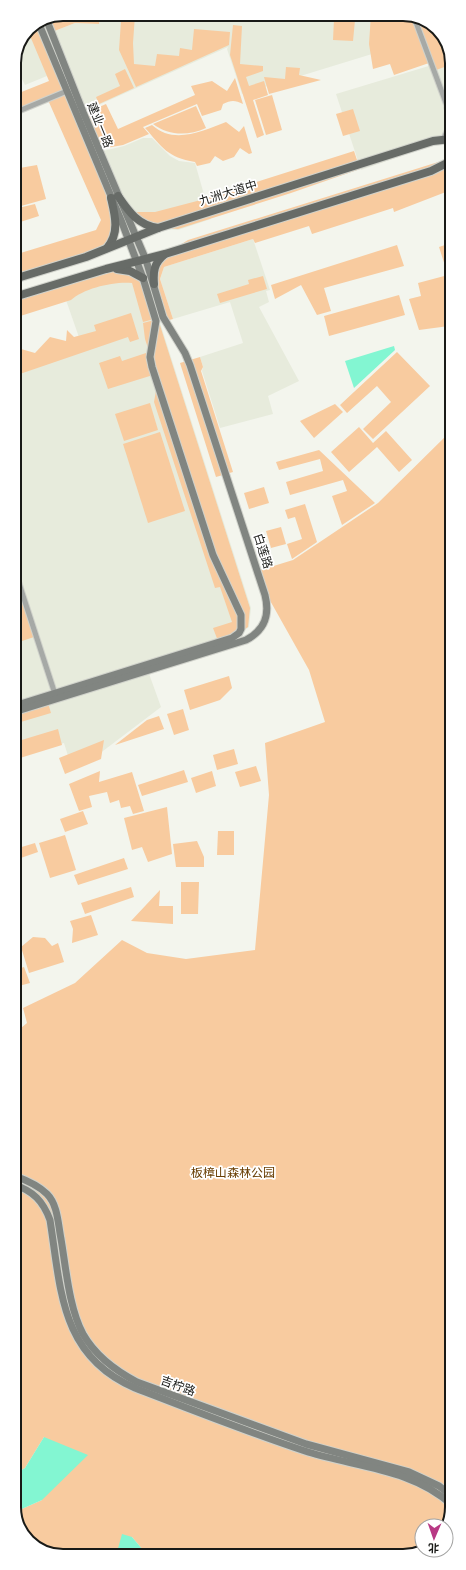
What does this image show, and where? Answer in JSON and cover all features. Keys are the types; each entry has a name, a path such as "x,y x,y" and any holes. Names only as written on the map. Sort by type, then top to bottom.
{"main road":[{"name":"建业一路","path":"48,24 114,197"},
{"name":"建业一路","path":"41,28 132,238"},
{"name":"九洲大道中","path":"21,277 107,248 158,228 433,141 445,140"},
{"path":"21,295 106,269 146,260 431,171 445,164"},
{"path":"114,197 142,223 158,228"},
{"path":"107,248 114,237 116,228 114,197"},
{"path":"21,704 232,638 238,635 241,629 241,615 213,555 152,367 150,357 156,321 137,262 132,238"},
{"name":"白莲路","path":"21,710 242,642 259,631 267,616 265,595 192,369 185,352 163,317 146,260 132,238"},
{"path":"154,284 154,269 156,263 165,254"},
{"path":"106,269 130,270 143,278"},
{"name":"吉柠路","path":"21,1179 36,1186 47,1194 52,1202 58,1218 75,1313 82,1333 90,1345 116,1370 137,1382 306,1444 409,1472 439,1486 445,1491"},
{"name":"吉柠路","path":"21,1188 34,1194 41,1201 50,1220 62,1298 73,1333 90,1357 111,1376 134,1388 309,1452 397,1475 423,1484 445,1500"}],"street":[{"path":"416,23 445,100"},
{"path":"21,110 67,91"},
{"path":"21,590 55,694"}],"shaded area":[{"path":"99,21 405,21 419,24 434,35 443,50 445,63 445,134 441,142 361,170 336,94 432,65 424,42 372,54 242,94 227,49 228,47 83,112 52,32 75,23 99,24"},
{"path":"33,33 59,71 25,85 21,77 22,55 24,47"},
{"path":"143,138 152,138 170,156 179,161 195,163 211,219 178,230 164,229 129,211 99,152 124,146"},
{"path":"253,239 270,290 266,291 269,302 259,307 299,381 268,396 273,414 220,428 202,371 203,367 200,357 243,343 230,302 173,319 160,279 164,267"},
{"path":"95,269 148,285 251,608 249,627 235,637 21,704 21,362 81,343 59,280"},
{"path":"394,346 395,350 354,388 345,361"},
{"path":"148,671 161,707 99,754 70,762 64,743 21,755 21,710"},
{"path":"44,1437 88,1455 42,1500 21,1509 21,1470 25,1468"},
{"path":"122,1534 132,1537 142,1549 118,1549"}],"green space":[{"path":"63,21 99,21 99,24 75,23 52,32 48,24"},
{"path":"121,21 135,21 133,43 134,64 155,66 157,54 179,56 180,48 192,50 194,29 230,32 229,45 136,87 119,50"},
{"path":"334,21 355,21 353,41 333,40"},
{"path":"371,21 405,21 414,23 429,63 394,75 390,64 373,69 369,44"},
{"path":"418,24 434,35 443,50 445,67 436,70"},
{"path":"233,25 242,26 240,64 263,66 263,71 246,77 249,86 264,81 268,95 253,100 264,135 257,138 230,55"},
{"path":"39,29 63,90 21,108 21,92 49,81 30,37"},
{"path":"286,67 300,68 299,75 321,80 269,94 264,77 285,79"},
{"path":"125,69 134,88 99,104 96,97 120,86 115,74"},
{"path":"235,78 243,104 235,101 228,102 223,104 221,110 202,116 197,104 143,127 149,134 123,145 100,149 86,113 106,104 118,129 195,95 191,86 212,81 227,91"},
{"path":"65,93 109,198 113,233 104,248 21,277 21,253 96,230 101,220 48,100"},
{"path":"272,95 282,130 266,135 255,100"},
{"path":"196,106 206,128 199,131 179,134 172,133 153,124"},
{"path":"353,109 360,131 343,136 336,114"},
{"path":"226,122 239,132 244,126 252,153 249,154 240,148 234,157 223,161 215,156 210,163 197,166 195,162 178,157 166,151 145,128 152,125 169,134 179,135 198,132"},
{"path":"354,151 360,169 178,229 164,228 135,217 135,212 155,212 197,201"},
{"path":"445,160 445,192 394,212 393,208 312,234 309,226 255,243 253,239 164,267 160,279 173,319 166,321 154,284 159,258 188,240"},
{"path":"37,165 46,199 21,206 21,168"},
{"path":"35,204 39,216 21,222 21,207"},
{"path":"397,245 404,266 324,288 331,311 317,315 301,285 275,299 271,285"},
{"path":"445,245 445,266 439,247"},
{"path":"112,269 143,279 158,318 143,322 132,283 117,283 100,286 84,292 71,300 21,316 21,293"},
{"path":"263,276 267,289 220,303 217,294 249,284 248,280"},
{"path":"445,276 445,327 419,330 409,299 421,296 418,283"},
{"path":"399,295 405,315 329,336 324,316"},
{"path":"131,313 139,339 130,342 128,337 21,374 21,349 35,353 50,337 66,341 67,330 74,337 96,331 94,325"},
{"path":"158,319 250,608 248,627 234,636 218,641 213,628 232,622 220,587 215,588 154,402 158,379 145,339 143,323"},
{"path":"397,352 430,386 373,439 363,429 391,402 377,386 347,413 340,405"},
{"path":"146,353 153,375 108,389 99,363 120,356 122,361"},
{"path":"200,357 203,367 201,371 233,472 216,477 180,363"},
{"path":"150,403 158,430 124,441 115,414"},
{"path":"335,404 343,412 314,438 300,421"},
{"path":"359,427 373,443 386,431 412,460 399,472 377,447 349,472 331,452"},
{"path":"160,432 185,511 148,523 123,444"},
{"name":"板樟山森林公园","path":"445,437 445,1512 444,1518 414,1518 414,1547 403,1549 142,1549 132,1537 120,1549 52,1548 42,1543 32,1535 23,1520 21,1509 42,1500 44,1437 25,1468 21,1470 21,1028 27,1023 23,1008 75,983 122,940 147,953 186,959 255,950 269,795 265,743 325,722 309,670 254,572 293,560 378,503"},
{"path":"319,450 375,503 342,525 332,496 347,491 343,480 290,495 286,482 323,471 320,459 279,470 276,462"},
{"path":"264,487 269,503 249,509 244,493"},
{"path":"305,504 317,542 292,559 287,544 302,539 295,517 288,519 285,510"},
{"path":"281,527 286,544 271,548 266,531"},
{"path":"21,585 37,636 22,641 21,638"},
{"path":"229,676 232,688 220,700 190,710 184,690"},
{"path":"48,703 51,713 21,722 21,712"},
{"path":"183,709 189,730 174,735 167,714"},
{"path":"159,716 164,729 115,745 147,720"},
{"path":"58,729 62,745 21,758 21,740"},
{"path":"104,740 101,759 65,774 59,758"},
{"path":"234,749 238,764 217,770 213,755"},
{"path":"256,766 261,781 240,787 235,772"},
{"path":"184,770 188,782 142,796 138,785"},
{"path":"100,771 99,782 132,772 144,811 133,814 130,806 121,808 119,800 110,803 107,792 89,796 92,807 79,811 69,784"},
{"path":"212,771 216,786 196,793 191,778"},
{"path":"167,807 172,854 148,862 142,847 132,850 124,818"},
{"path":"83,811 88,824 65,832 60,819"},
{"path":"218,831 234,831 234,855 217,855"},
{"path":"65,835 76,870 50,878 39,843"},
{"path":"197,841 204,857 204,867 176,867 173,844"},
{"path":"35,843 38,852 21,858 21,847"},
{"path":"124,858 128,869 78,885 74,875"},
{"path":"181,882 199,882 198,914 181,914"},
{"path":"131,887 134,897 85,914 81,903"},
{"path":"160,890 159,906 173,906 173,924 131,921"},
{"path":"91,915 98,935 72,943 73,929 70,921"},
{"path":"33,937 45,938 52,946 58,943 64,962 29,973 21,947"},
{"path":"24,967 30,983 21,985 21,968"}]}
